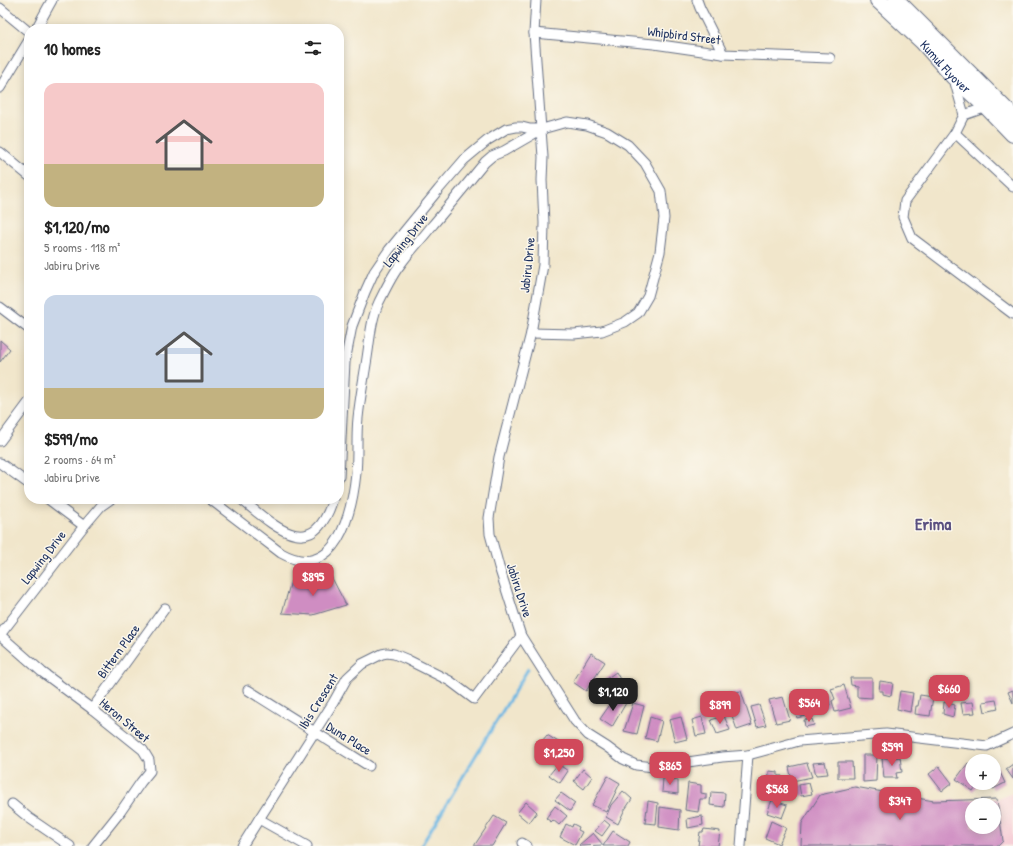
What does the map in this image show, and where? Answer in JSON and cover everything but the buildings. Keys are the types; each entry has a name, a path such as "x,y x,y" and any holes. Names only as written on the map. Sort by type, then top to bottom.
{"highway":[{"name":"Kumul Flyover","path":"878,0 1013,134"},
{"name":"Kumul Flyover","path":"896,0 1013,117"}],"street":[{"path":"39,24 52,0"},
{"name":"Jabiru Drive","path":"536,0 534,33 542,129 544,223 543,264 531,333 499,457 489,518 490,534 521,636 575,721 588,735 622,759 636,765 654,768 748,755 799,741 886,734 987,746 1013,734"},
{"path":"697,0 723,54"},
{"path":"0,8 24,28"},
{"name":"Whipbird Street","path":"534,33 654,44 723,54 830,58"},
{"path":"0,88 24,48"},
{"path":"953,76 964,115 955,133 905,201 903,217 912,238 1013,314"},
{"path":"964,115 987,107"},
{"path":"344,381 345,362 352,326 374,272 389,250 439,188 464,160 488,140 506,129 522,127 542,129 567,122 587,125 607,132 628,145 645,163 661,190 664,218 660,252 648,296 638,313 625,322 602,331 574,334 531,333"},
{"name":"Lapwing Drive","path":"217,504 289,558 306,560 318,559 333,546 345,523 352,498 356,471 358,419 373,320 379,303 399,266 485,162 492,156 504,151 542,129"},
{"path":"955,133 1013,187"},
{"path":"0,152 24,172"},
{"path":"0,307 24,325"},
{"path":"0,441 24,409"},
{"path":"0,463 24,480"},
{"path":"55,504 84,526"},
{"name":"Lapwing Drive","path":"0,635 102,504"},
{"path":"247,504 274,525 294,535 303,536 313,531 320,525 332,504"},
{"name":"Bittern Place","path":"92,709 165,608"},
{"name":"Heron Street","path":"0,635 42,672 92,709 143,750 149,760 150,771 93,846"},
{"name":"Ibis Crescent","path":"242,846 315,732 347,678 362,664 387,653 406,658 450,681 474,699 521,636"},
{"name":"Duna Place","path":"248,690 369,766"},
{"path":"741,846 748,755"},
{"path":"12,804 29,818 70,846"},
{"path":"258,819 307,846"}],"shaded area":[{"path":"1013,793 1013,846 998,846 1002,840 1001,798 1000,798"}],"waterway":[{"path":"421,846 528,669"}],"district":[{"name":"Erima","path":"933,524"}]}
